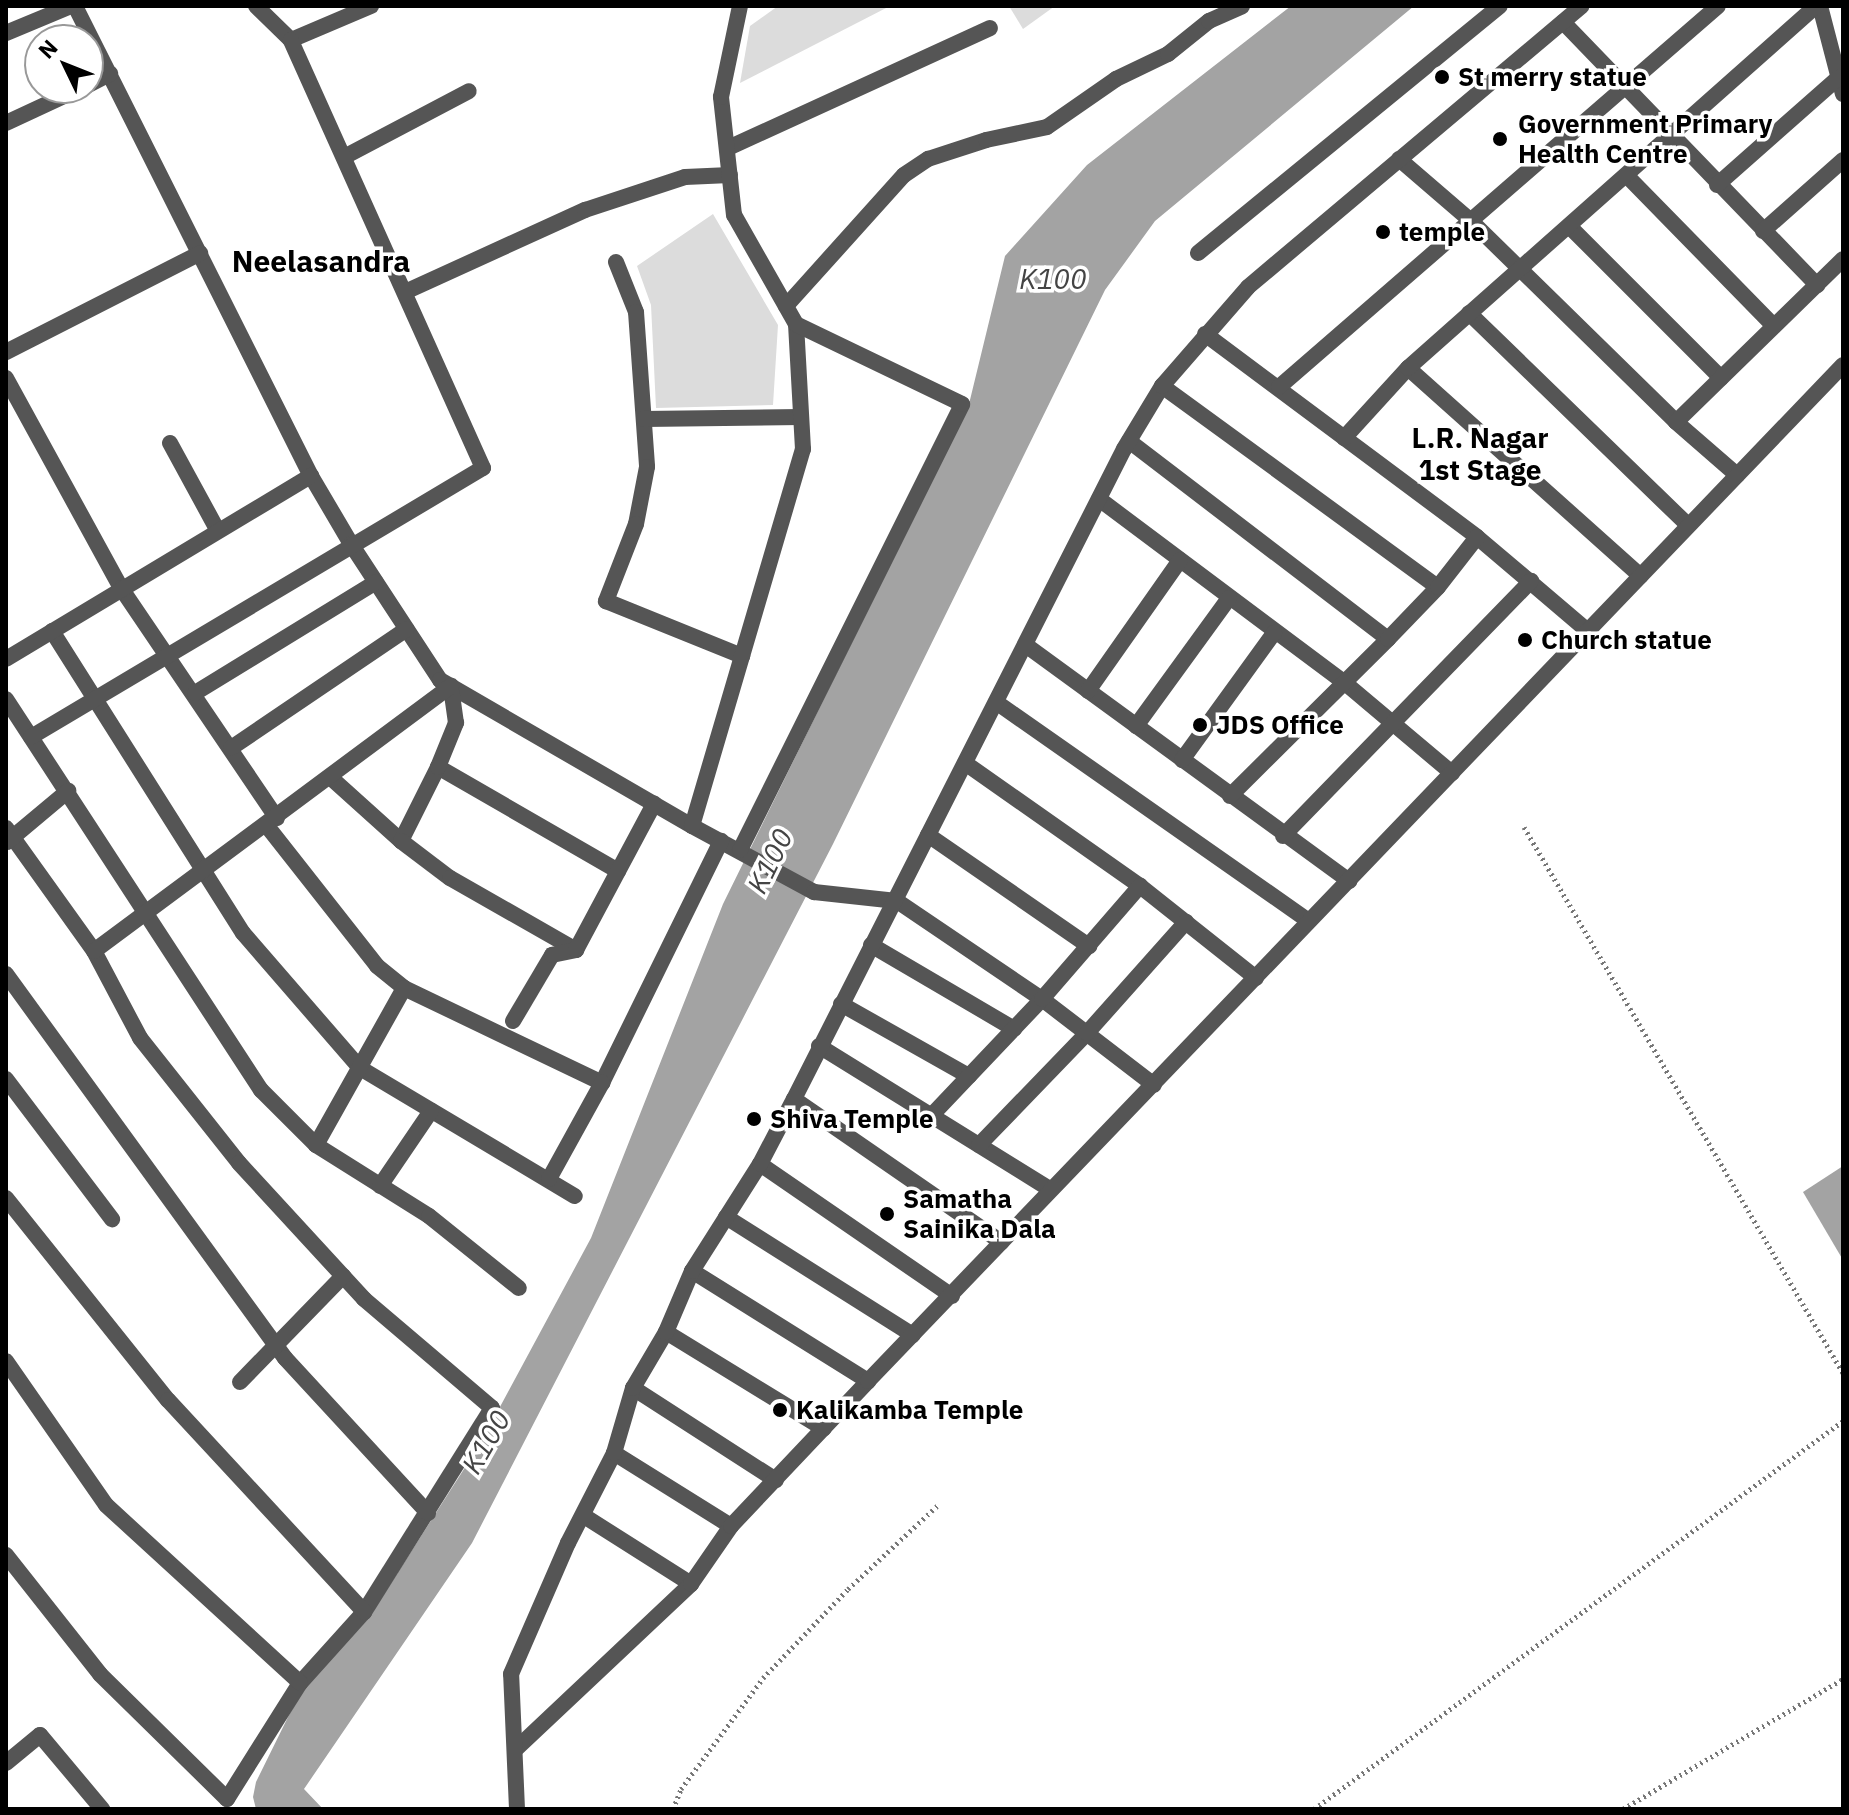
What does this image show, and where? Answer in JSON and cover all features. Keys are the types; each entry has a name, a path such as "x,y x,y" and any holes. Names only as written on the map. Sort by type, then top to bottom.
{"street":[{"path":"6,33 73,6 311,476 351,544 440,680 692,826 814,892 897,901 1042,999 1154,1085"},
{"path":"31,737 165,654 483,468 291,40 256,6"},
{"path":"291,40 371,6"},
{"path":"692,826 803,449 796,324 734,215 721,97 740,6"},
{"path":"786,306 904,175 928,159 986,140 1047,127 1116,79 1168,54 1209,21 1242,6"},
{"path":"1198,253 1500,6"},
{"path":"517,1809 517,1748 511,1674 568,1543 614,1453 633,1388 666,1332 692,1271 760,1164 871,945 897,901 1129,441 1162,386 1248,287 1582,6"},
{"path":"1279,387 1718,6"},
{"path":"1344,438 1408,368 1818,6 1843,94"},
{"path":"1563,22 1717,185 1817,285"},
{"path":"728,148 990,28"},
{"path":"104,77 110,74"},
{"path":"1717,185 1838,78"},
{"path":"344,157 469,91"},
{"path":"6,123 47,104"},
{"path":"1399,159 1471,221 1676,422 1737,475"},
{"path":"1763,231 1843,160"},
{"path":"405,292 585,210 685,177 730,175"},
{"path":"1627,176 1773,325"},
{"path":"1569,226 1721,378"},
{"path":"6,352 200,253"},
{"path":"1676,422 1843,259"},
{"path":"616,262 636,312 647,467 639,510 606,601 742,656"},
{"path":"1469,313 1687,524"},
{"path":"740,850 962,404 796,324"},
{"path":"1205,334 1477,537 1588,631"},
{"path":"517,1748 691,1584 731,1526 868,1381 1256,978 1307,920 1349,881 1641,576 1687,524 1843,365"},
{"path":"1408,368 1641,576"},
{"path":"6,378 121,588 231,748 272,822 377,966 404,988 602,1083"},
{"path":"1162,386 1438,587"},
{"path":"644,419 801,417"},
{"path":"1129,441 1388,639"},
{"path":"170,443 218,531"},
{"path":"6,659 311,476"},
{"path":"1099,499 1274,633 1345,683 1452,773"},
{"path":"1230,796 1438,587 1477,537"},
{"path":"1088,691 1180,560"},
{"path":"1283,836 1531,581"},
{"path":"195,693 376,582"},
{"path":"1136,726 1229,598"},
{"path":"231,748 407,629"},
{"path":"52,631 243,933 360,1068 575,1196"},
{"path":"1182,760 1274,633"},
{"path":"1027,646 1283,836 1349,881"},
{"path":"401,841 456,723 451,686"},
{"path":"94,951 272,822 451,686"},
{"path":"6,699 261,1090 316,1145 429,1216 519,1288"},
{"path":"996,702 1307,920"},
{"path":"965,763 1140,886 1256,978"},
{"path":"438,767 618,871"},
{"path":"330,777 401,841 450,878 576,950"},
{"path":"6,1555 100,1674 231,1804 300,1683 364,1612 492,1408 414,1345 343,1276 239,1163 140,1038 94,951 8,836 68,791"},
{"path":"576,950 654,804"},
{"path":"928,835 1089,946"},
{"path":"549,1179 602,1083 721,841"},
{"path":"931,1116 1042,999 1140,886"},
{"path":"979,1145 1087,1033 1186,922"},
{"path":"871,945 1014,1029"},
{"path":"513,1021 552,955 576,950"},
{"path":"6,974 276,1345 428,1513"},
{"path":"316,1145 404,988"},
{"path":"841,1004 969,1076"},
{"path":"819,1046 1050,1189"},
{"path":"6,1079 112,1219"},
{"path":"794,1099 1001,1242"},
{"path":"380,1186 431,1111"},
{"path":"760,1164 952,1296"},
{"path":"6,1198 168,1400 364,1612"},
{"path":"726,1217 913,1335"},
{"path":"692,1271 868,1381"},
{"path":"240,1382 343,1276"},
{"path":"666,1332 824,1429"},
{"path":"6,1361 106,1505 300,1683"},
{"path":"633,1388 776,1480"},
{"path":"614,1453 731,1526"},
{"path":"584,1516 691,1584"},
{"path":"6,1763 40,1735 102,1809"}],"path":[{"path":"1524,827 1843,1373"},
{"path":"1314,1809 1843,1421"},
{"path":"673,1809 681,1789 763,1678 848,1589 939,1504"},
{"path":"1623,1809 1843,1679"}],"shaded area":[{"path":"778,6 890,6 740,83 750,26"},
{"path":"1009,6 1055,6 1023,29"},
{"path":"713,214 778,325 773,405 656,408 651,305 637,266"}],"water":[{"name":"K100","path":"1291,6 1414,6 1155,221 1105,290 833,844 472,1543 304,1789 323,1809 256,1809 253,1797 256,1782 308,1682 368,1619 480,1444 591,1238 723,904 969,404 1005,256 1087,165"},
{"path":"1843,1166 1843,1260 1803,1192"}],"place":[{"name":"St merry statue","path":"1442,77"},
{"name":"Government Primary Health Centre","path":"1500,139"},
{"name":"temple","path":"1383,232"},
{"name":"Church statue","path":"1525,640"},
{"name":"JDS Office","path":"1200,725"},
{"name":"Shiva Temple","path":"754,1119"},
{"name":"Samatha Sainika Dala","path":"887,1214"},
{"name":"Kalikamba Temple","path":"780,1410"}],"district":[{"name":"Neelasandra","path":"321,261"},
{"name":"L.R. Nagar 1st Stage","path":"1480,454"}]}
